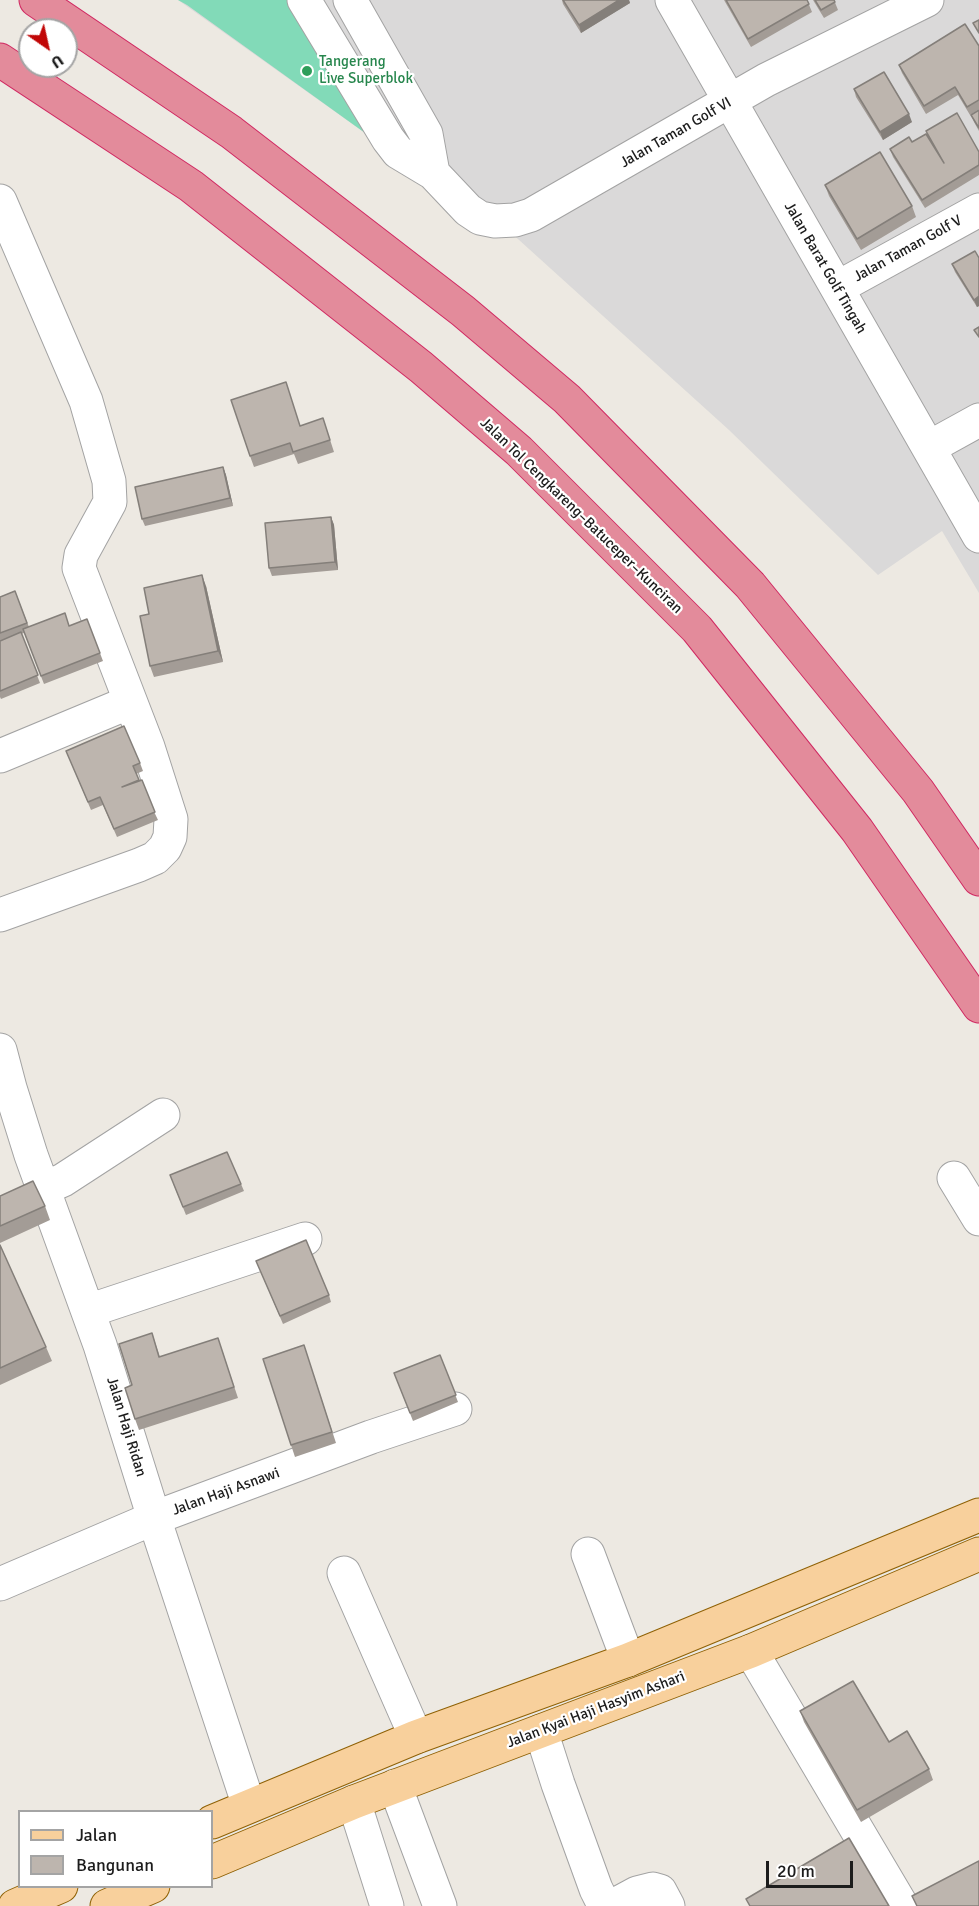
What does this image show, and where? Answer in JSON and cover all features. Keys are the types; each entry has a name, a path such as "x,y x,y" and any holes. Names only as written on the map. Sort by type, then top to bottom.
{"highway":[{"path":"36,0 231,132 463,311 567,399 750,585 918,791 979,879"},
{"name":"Jalan Tol Cengkareng–Batuceper–Kunciran","path":"0,60 191,186 421,367 519,451 698,629 857,831 979,1006"}],"main road":[{"path":"213,1822 416,1737 628,1660 979,1515"},
{"name":"Jalan Kyai Haji Hasyim Ashari","path":"213,1862 354,1802 751,1651 979,1554"},
{"path":"15,1906 59,1888"},
{"path":"107,1906 151,1888"}],"street":[{"name":"Jalan Taman Golf VI","path":"304,0 398,152 433,173 468,210 480,218 495,222 515,220 531,215 766,80 927,0"},
{"path":"350,0 426,134 433,173"},
{"name":"Jalan Barat Golf Tingah","path":"672,0 979,536"},
{"path":"0,201 86,401 110,481 110,502 81,555 78,568 148,747 171,819 170,837 165,848 155,858 0,915"},
{"name":"Jalan Taman Golf V","path":"837,288 979,210"},
{"path":"930,447 979,420"},
{"path":"0,756 130,702"},
{"name":"Jalan Haji Ridan","path":"0,1050 43,1189 88,1311 249,1806"},
{"path":"43,1189 63,1180 163,1115"},
{"path":"954,1178 979,1219"},
{"path":"88,1311 305,1239"},
{"name":"Jalan Haji Asnawi","path":"0,1584 154,1518 371,1437 455,1409"},
{"path":"588,1554 628,1660"},
{"path":"344,1574 416,1737"},
{"path":"751,1651 902,1906"},
{"path":"542,1731 558,1784 596,1889 602,1900 609,1906"},
{"path":"395,1786 440,1906"},
{"path":"354,1802 387,1906"},
{"path":"613,1906 637,1893 654,1889 660,1891 668,1906"}],"shaded area":[{"path":"178,0 979,0 979,593 942,531 878,575 729,430 508,230 372,138"}],"green space":[{"name":"Tangerang Live Superblok","path":"178,0 293,0 372,138 187,5"}],"building":[{"path":"563,0 619,0 579,25"},
{"path":"726,0 807,0 809,4 748,39"},
{"path":"815,0 834,0 835,2 821,10"},
{"path":"979,20 979,33 973,23"},
{"path":"965,24 979,46 979,100 967,107 955,87 924,106 899,65"},
{"path":"884,72 909,114 880,132 854,89"},
{"path":"979,110 979,128 971,115"},
{"path":"957,113 979,152 979,165 922,200 890,149 909,137 912,142 926,134 944,163 926,131"},
{"path":"880,152 912,206 857,239 825,185"},
{"path":"975,251 979,258 979,296 974,300 952,264"},
{"path":"979,327 979,337 974,330"},
{"path":"286,382 300,426 323,418 330,440 293,452 290,443 250,456 231,400"},
{"path":"223,467 230,498 142,519 135,487"},
{"path":"331,517 335,562 269,568 265,523"},
{"path":"202,575 218,651 150,666 140,616 149,614 144,588"},
{"path":"15,591 27,623 0,633 0,597"},
{"path":"65,613 69,626 87,619 100,653 41,676 23,629"},
{"path":"21,632 38,675 0,691 0,641"},
{"path":"124,726 140,763 133,766 139,780 122,787 142,780 155,812 114,829 100,797 88,802 66,751"},
{"path":"227,1152 241,1184 183,1207 170,1175"},
{"path":"33,1181 45,1206 0,1226 0,1196"},
{"path":"306,1240 329,1295 280,1316 256,1261"},
{"path":"0,1245 46,1347 0,1368"},
{"path":"152,1333 159,1357 218,1338 234,1387 135,1419 125,1388 132,1385 119,1344"},
{"path":"304,1345 332,1432 291,1445 263,1359"},
{"path":"440,1355 456,1395 410,1413 394,1373"},
{"path":"853,1681 889,1742 907,1731 929,1769 857,1810 800,1711"},
{"path":"849,1838 889,1906 750,1906 746,1899"},
{"path":"979,1861 979,1906 917,1906 912,1896"}],"place":[{"name":"Tangerang Live Superblok","path":"307,71"}]}
